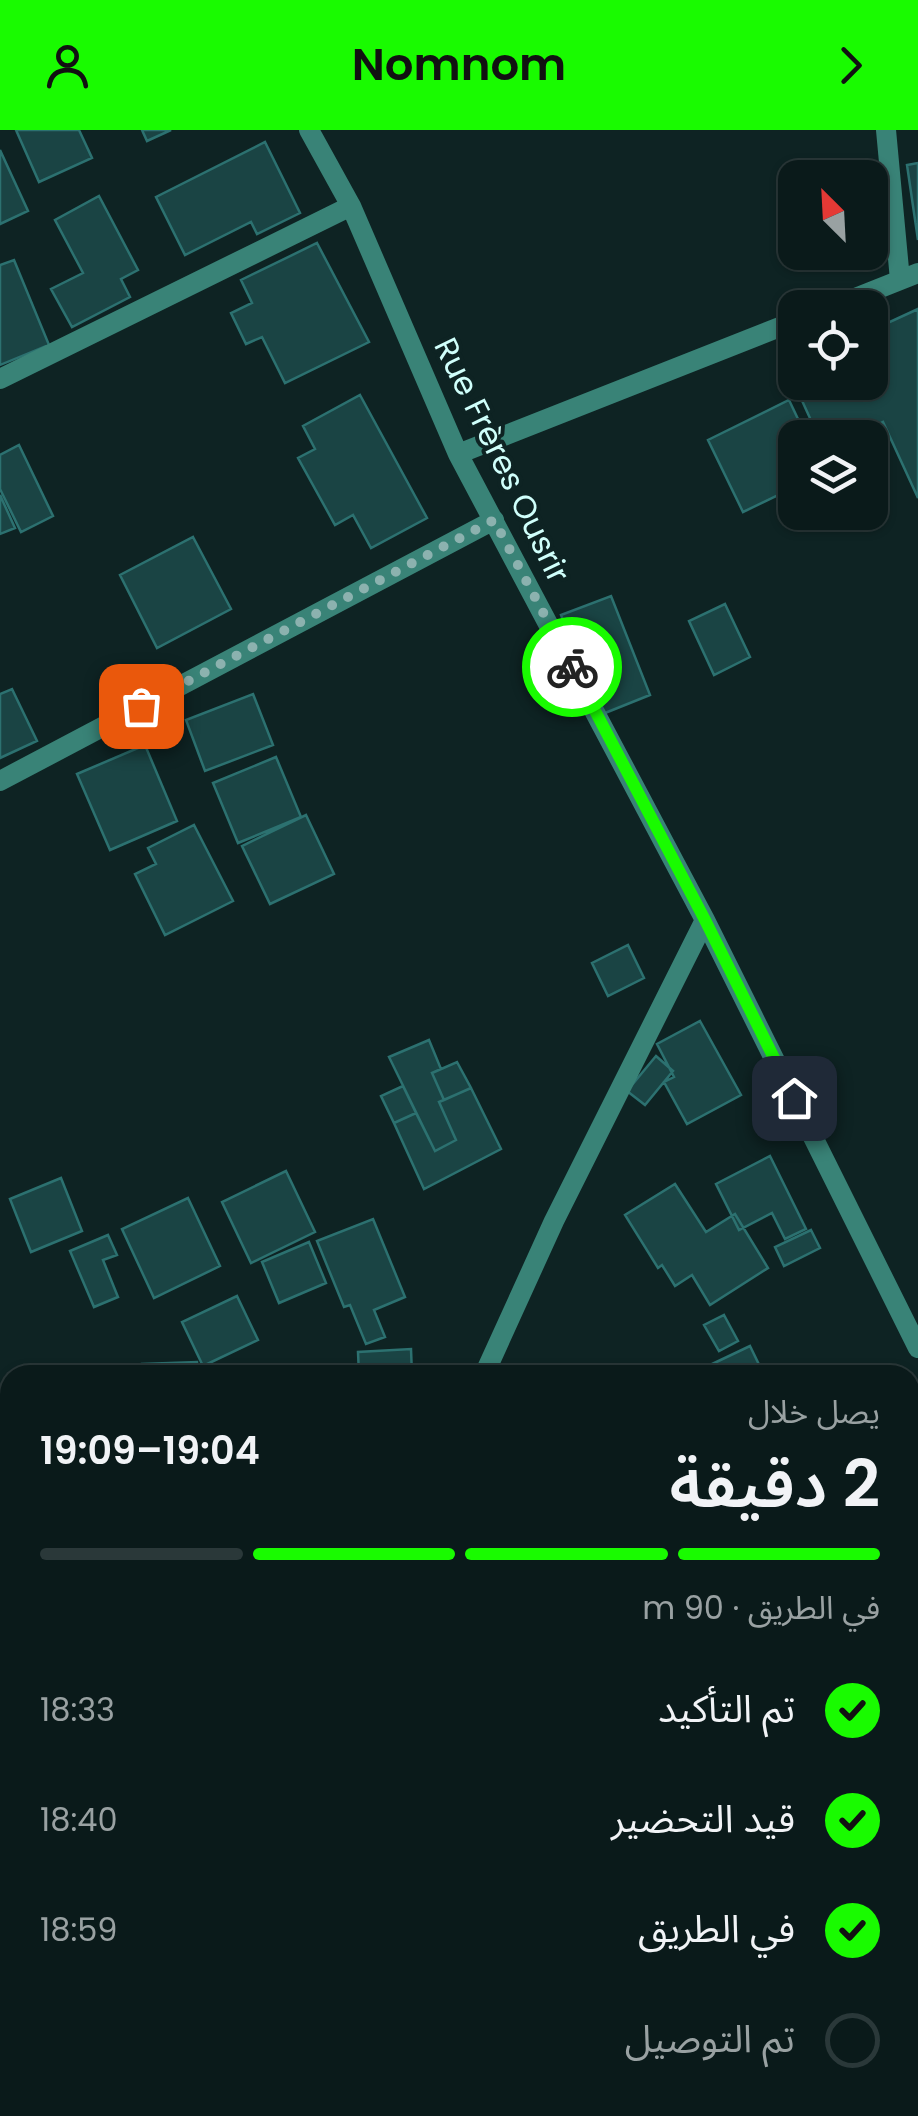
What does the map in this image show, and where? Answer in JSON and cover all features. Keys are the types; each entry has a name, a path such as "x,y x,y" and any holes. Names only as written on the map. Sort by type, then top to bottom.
{"street":[{"name":"Rue Frères Ousrir","path":"309,130 351,206 458,454 705,920 918,1348"},
{"path":"874,290 909,276 886,130"},
{"path":"0,379 351,206"},
{"path":"458,454 778,328"},
{"path":"0,781 494,520"},
{"path":"489,1365 554,1221 705,920"}],"building":[{"path":"16,130 79,130 92,158 39,182"},
{"path":"142,130 171,130 147,141"},
{"path":"265,142 300,213 257,234 251,222 185,255 156,197"},
{"path":"0,150 28,211 0,224"},
{"path":"918,163 918,240 907,165"},
{"path":"99,196 138,270 121,279 130,297 72,327 51,289 83,273 55,220"},
{"path":"317,243 369,342 285,383 262,337 246,344 231,313 252,303 241,280"},
{"path":"14,260 49,345 0,365 0,265"},
{"path":"918,309 918,498 888,433 888,420 811,420 802,400 888,400 888,323"},
{"path":"360,395 427,518 371,548 353,515 335,525 298,458 315,449 303,426"},
{"path":"789,400 798,420 778,420 778,495 743,512 708,440"},
{"path":"19,445 53,516 21,532 0,489 0,455"},
{"path":"0,495 15,528 0,534"},
{"path":"193,537 231,609 157,648 120,575"},
{"path":"611,596 650,695 600,715 561,615"},
{"path":"725,604 750,657 714,675 689,621"},
{"path":"12,689 37,741 0,758 0,694"},
{"path":"253,694 273,745 205,771 186,720"},
{"path":"145,745 177,821 110,850 77,774"},
{"path":"276,757 301,817 238,843 213,783"},
{"path":"306,815 334,874 270,904 242,846"},
{"path":"194,825 233,901 165,935 135,874 156,864 148,848"},
{"path":"628,945 644,978 608,996 592,963"},
{"path":"700,1021 741,1095 687,1124 664,1082 674,1077 657,1044"},
{"path":"429,1040 441,1069 432,1073 444,1100 439,1102 456,1140 435,1151 389,1057"},
{"path":"656,1056 673,1071 645,1105 627,1091"},
{"path":"457,1062 471,1088 444,1100 432,1073"},
{"path":"403,1086 416,1113 394,1123 381,1096"},
{"path":"471,1088 501,1149 424,1189 394,1123 416,1113 435,1151 456,1140 439,1102"},
{"path":"770,1156 806,1229 785,1239 772,1213 739,1230 716,1184"},
{"path":"286,1171 315,1232 251,1263 222,1202"},
{"path":"61,1178 82,1231 31,1252 10,1199"},
{"path":"675,1184 706,1232 735,1214 768,1268 710,1305 692,1275 675,1286 662,1265 658,1268 625,1215"},
{"path":"188,1198 220,1266 154,1298 122,1229"},
{"path":"373,1219 405,1297 374,1310 385,1337 366,1344 350,1305 344,1307 317,1241"},
{"path":"811,1230 820,1248 784,1266 775,1247"},
{"path":"108,1235 117,1255 103,1260 118,1297 94,1307 70,1251"},
{"path":"309,1242 326,1283 279,1303 262,1262"},
{"path":"237,1296 258,1340 203,1365 182,1322"},
{"path":"724,1315 738,1341 719,1351 704,1325"},
{"path":"750,1346 759,1365 710,1365"},
{"path":"411,1349 412,1365 359,1365 358,1352"},
{"path":"197,1362 197,1365 142,1365"}],"way so far":[{"path":"141,706 494,520 572,667"}],"route":[{"path":"572,667 794,1098"}]}
